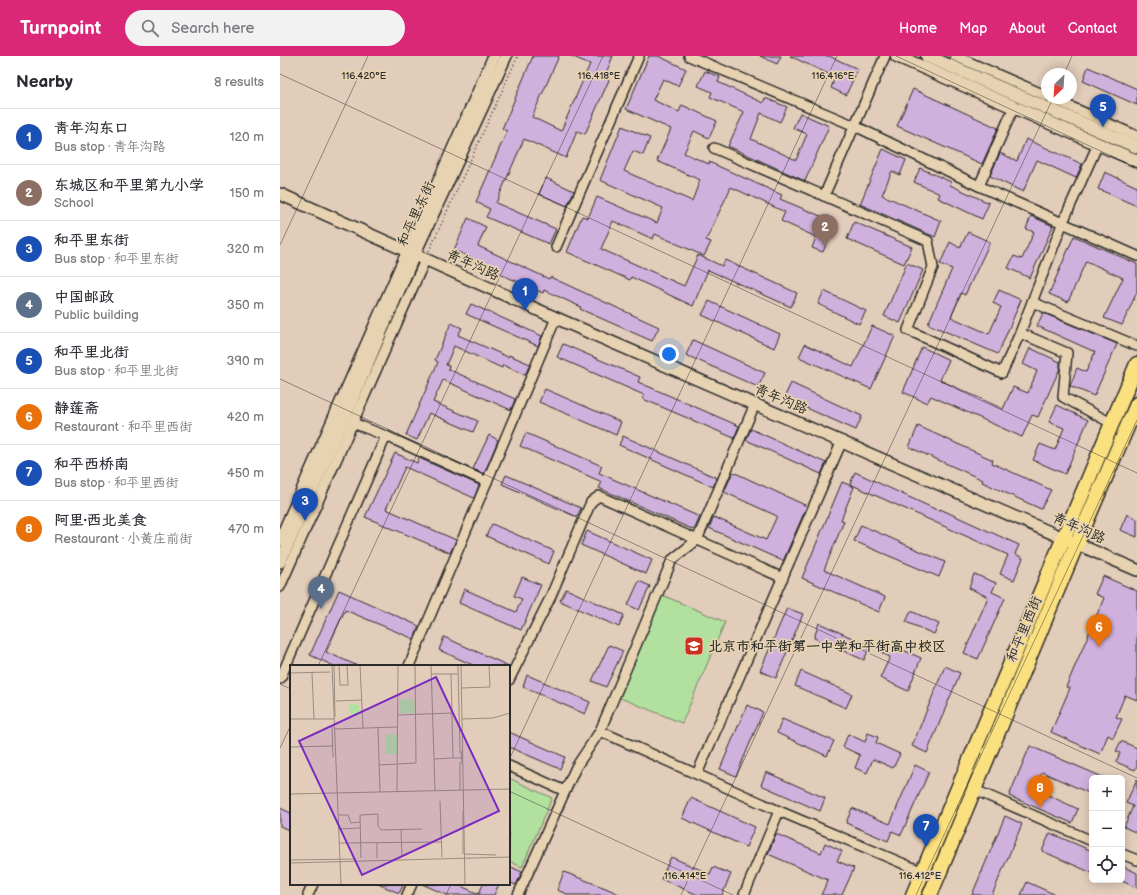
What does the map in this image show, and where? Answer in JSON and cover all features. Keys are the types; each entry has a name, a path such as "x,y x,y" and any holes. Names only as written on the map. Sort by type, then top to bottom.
{"main road":[{"path":"897,56 1137,161"},
{"path":"927,56 1137,147"},
{"name":"和平里西街","path":"913,895 1063,537 1113,424 1137,364"},
{"name":"和平里西街","path":"930,895 1077,543 1137,404"}],"street":[{"name":"和平里东街","path":"280,540 410,253 494,56"},
{"name":"和平里东街","path":"280,562 348,421 410,253 506,56"},
{"path":"556,247 639,56"},
{"path":"689,56 855,126 979,186 1137,256"},
{"path":"824,196 885,56"},
{"path":"955,56 1041,93"},
{"path":"1065,104 1137,136"},
{"path":"979,186 1014,107"},
{"path":"714,148 928,241 934,267 908,330 1002,373 1020,333 1063,222 1098,144"},
{"name":"青年沟路","path":"280,194 556,318 1137,570"},
{"path":"280,587 348,421 425,260"},
{"path":"1032,302 1137,346"},
{"path":"409,665 556,318"},
{"path":"1020,333 1067,353 1063,397 1113,424"},
{"path":"518,895 576,767 600,731 672,560 697,540 756,404"},
{"path":"348,421 386,436 487,482"},
{"path":"280,679 287,671 386,436"},
{"path":"697,774 842,441"},
{"path":"510,678 550,598 591,502 599,496 783,578"},
{"path":"600,731 779,811 923,872"},
{"path":"510,766 565,791"},
{"path":"974,790 1089,840"},
{"path":"744,895 779,811"},
{"path":"1125,855 1137,860"},
{"path":"308,895 313,885"},
{"path":"407,895 412,885"}],"path":[{"path":"425,260 518,56"}],"green space":[{"path":"662,595 725,622 682,723 618,697"},
{"path":"510,778 552,798 522,867 510,861"}],"building":[{"path":"533,56 559,56 532,117 561,131 590,64 571,56 613,56 604,78 609,80 585,134 577,131 566,158 524,139 496,203 556,229 549,244 486,217 490,209 476,202 507,131 502,129"},
{"path":"649,56 658,56 686,69 678,86 663,79 653,100 679,112 682,105 717,121 709,138 694,131 684,153 709,164 709,162 782,195 780,199 835,222 823,252 812,248 816,237 781,221 785,212 731,187 706,240 711,242 704,256 655,234 653,239 613,221 601,249 684,286 698,255 722,266 725,260 797,293 791,307 708,270 693,306 631,277 630,280 567,252 582,216 588,218 597,197 657,223 663,208 600,180 622,126 650,138 643,155 633,151 624,171 692,201 700,180 657,161 671,129 626,109"},
{"path":"760,56 781,56 777,64"},
{"path":"790,56 829,56 858,69 846,95 831,88 835,77"},
{"path":"1088,67 1137,89 1137,105 1083,81"},
{"path":"705,71 720,77 718,82 763,103 765,98 787,107 780,122 761,113 751,139 796,160 807,134 793,128 800,113 829,126 805,181 728,146 744,112 710,97 712,92 698,86"},
{"path":"913,89 998,128 982,164 897,126"},
{"path":"1026,139 1082,164 1076,178 1037,160 1023,192 990,176 1000,153 1017,161"},
{"path":"883,149 906,160 900,175 892,171 882,195 941,221 935,237 860,204"},
{"path":"920,168 951,182 950,185 989,203 982,219 938,198 940,194 914,182"},
{"path":"1105,172 1137,187 1137,206 1098,189"},
{"path":"546,178 574,191 567,206 539,194"},
{"path":"1031,216 1053,226 1030,278 1008,268 1014,256 1022,259 1034,232 1026,229"},
{"path":"468,218 486,227 478,246 659,327 652,341 580,309 581,307 544,290 543,293 471,261 472,258 454,250"},
{"path":"854,222 912,247 904,264 847,239"},
{"path":"968,232 990,242 965,295 961,293 951,317 989,334 1001,307 993,303 999,290 1021,300 998,354 928,324 952,269 940,264 950,242 960,248"},
{"path":"1074,236 1137,264 1137,292 1122,325 1104,318 1123,278 1086,261 1068,302 1049,294"},
{"path":"907,263 923,270 900,323 884,316"},
{"path":"824,291 866,311 859,324 818,304"},
{"path":"709,301 780,334 774,348 702,315"},
{"path":"471,304 542,336 538,346 466,314"},
{"path":"1043,313 1117,344 1094,396 1070,386 1077,368 1086,372 1095,352 1037,326"},
{"path":"451,323 462,328 458,335 508,357 509,355 530,364 525,375 503,365 502,368 454,346 446,365 449,366 448,369 515,399 511,410 443,380 433,402 478,421 473,432 429,413 417,440 406,435 438,362 435,360"},
{"path":"872,326 895,336 871,389 799,357 805,344 853,367"},
{"path":"693,340 765,373 758,387 686,355"},
{"path":"563,344 640,377 638,382 739,426 734,438 643,399 644,395 557,357"},
{"path":"922,347 949,360 940,380 1003,409 1013,387 1028,393 1037,371 1023,364 1030,348 1060,362 1060,368 1038,417 1032,415 1022,437 931,396 927,403 903,392"},
{"path":"791,383 862,416 856,430 784,398"},
{"path":"545,389 621,422 616,435 539,402"},
{"path":"1057,405 1088,420 1065,474 1033,460 1040,444 1055,450 1064,428 1049,422"},
{"path":"918,426 993,460 992,463 1051,490 1041,509 982,482 983,480 909,447"},
{"path":"751,429 826,463 821,474 746,440"},
{"path":"526,433 602,466 599,473 700,517 694,530 599,488 602,482 520,446"},
{"path":"489,435 498,440 484,474 473,469"},
{"path":"623,436 717,478 713,487 619,445"},
{"path":"395,453 417,463 419,458 479,485 474,498 405,467 386,509 456,540 450,553 365,517"},
{"path":"733,472 807,506 783,561 709,528 714,517 766,540 777,516 724,492"},
{"path":"855,472 939,511 940,509 1019,545 1015,554 1023,558 1014,580 1000,574 1008,555 850,484"},
{"path":"506,475 581,508 577,517 502,484"},
{"path":"842,482 854,487 841,520 844,521 824,570 885,597 879,612 802,578"},
{"path":"1127,514 1137,519 1137,537 1120,530"},
{"path":"492,524 554,551 549,564 486,536"},
{"path":"861,525 945,562 939,577 854,541"},
{"path":"587,531 652,560 646,574 581,545"},
{"path":"974,574 996,583 992,592 1005,598 978,659 964,653 988,597 969,588"},
{"path":"1103,576 1137,591 1137,700 1125,695 1116,717 1122,719 1113,738 1108,735 1100,754 1051,732 1070,688 1066,687 1104,598 1095,594"},
{"path":"522,577 541,585 521,630 459,603 464,589 516,612 522,599 514,596"},
{"path":"639,581 650,586 639,610 628,605"},
{"path":"566,589 624,615 619,627 560,601"},
{"path":"339,590 419,626 414,639 345,610 326,652 356,665 332,665 310,655"},
{"path":"787,608 803,614 776,678 760,671"},
{"path":"911,611 939,624 934,634 906,622"},
{"path":"819,623 870,646 864,660 814,638"},
{"path":"444,637 507,665 473,665 439,650"},
{"path":"887,643 921,658 908,691 880,678 890,657 882,653"},
{"path":"609,645 623,651 606,687 592,681"},
{"path":"945,666 960,673 927,753 912,746"},
{"path":"801,671 852,694 846,708 795,686"},
{"path":"527,675 590,702 585,714 523,687"},
{"path":"747,705 763,712 736,776 720,769"},
{"path":"782,719 834,741 827,756 777,733"},
{"path":"510,732 565,757 560,769 510,747"},
{"path":"868,733 878,737 876,743 900,754 893,768 873,759 867,773 855,768 860,755 843,747 848,734 865,742"},
{"path":"1121,741 1137,748 1137,766 1135,770 1116,762 1120,753 1116,751"},
{"path":"1030,746 1098,775 1089,775 1089,793 1042,772 1035,789 1078,809 1072,823 1009,796"},
{"path":"915,765 929,772 901,835 892,831 888,841 846,823 852,808 890,824"},
{"path":"766,772 825,798 820,811 761,785"},
{"path":"1137,779 1137,833 1125,827 1133,806 1126,803"},
{"path":"691,798 755,827 746,847 682,818"},
{"path":"280,808 290,813 290,831 280,826"},
{"path":"1005,816 1022,824 992,895 972,895"},
{"path":"1050,833 1089,850 1089,872 1042,851"},
{"path":"776,834 821,853 825,843 842,851 837,861 854,868 842,895 821,895 828,880 768,854"},
{"path":"671,857 710,874 713,867 731,874 722,895 698,895 661,879"},
{"path":"510,866 522,872 516,885 510,882"},
{"path":"1125,867 1137,873 1137,888 1125,882"},
{"path":"564,872 621,895 569,895 557,890"},
{"path":"1027,882 1056,895 1021,895"},
{"path":"380,885 403,885 399,893"},
{"path":"424,885 458,885 479,894 483,885 499,885 494,895 447,895"}],"place":[{"name":"和平里北街","path":"1103,127"},
{"name":"东城区和平里第九小学","path":"825,247"},
{"name":"青年沟东口","path":"525,311"},
{"name":"和平里东街","path":"305,521"},
{"name":"中国邮政","path":"321,609"},
{"name":"北京市和平街第一中学和平街高中校区","path":"694,646"},
{"name":"静莲斋","path":"1099,647"},
{"name":"阿里·西北美食","path":"1040,808"},
{"name":"和平西桥南","path":"926,847"}]}
